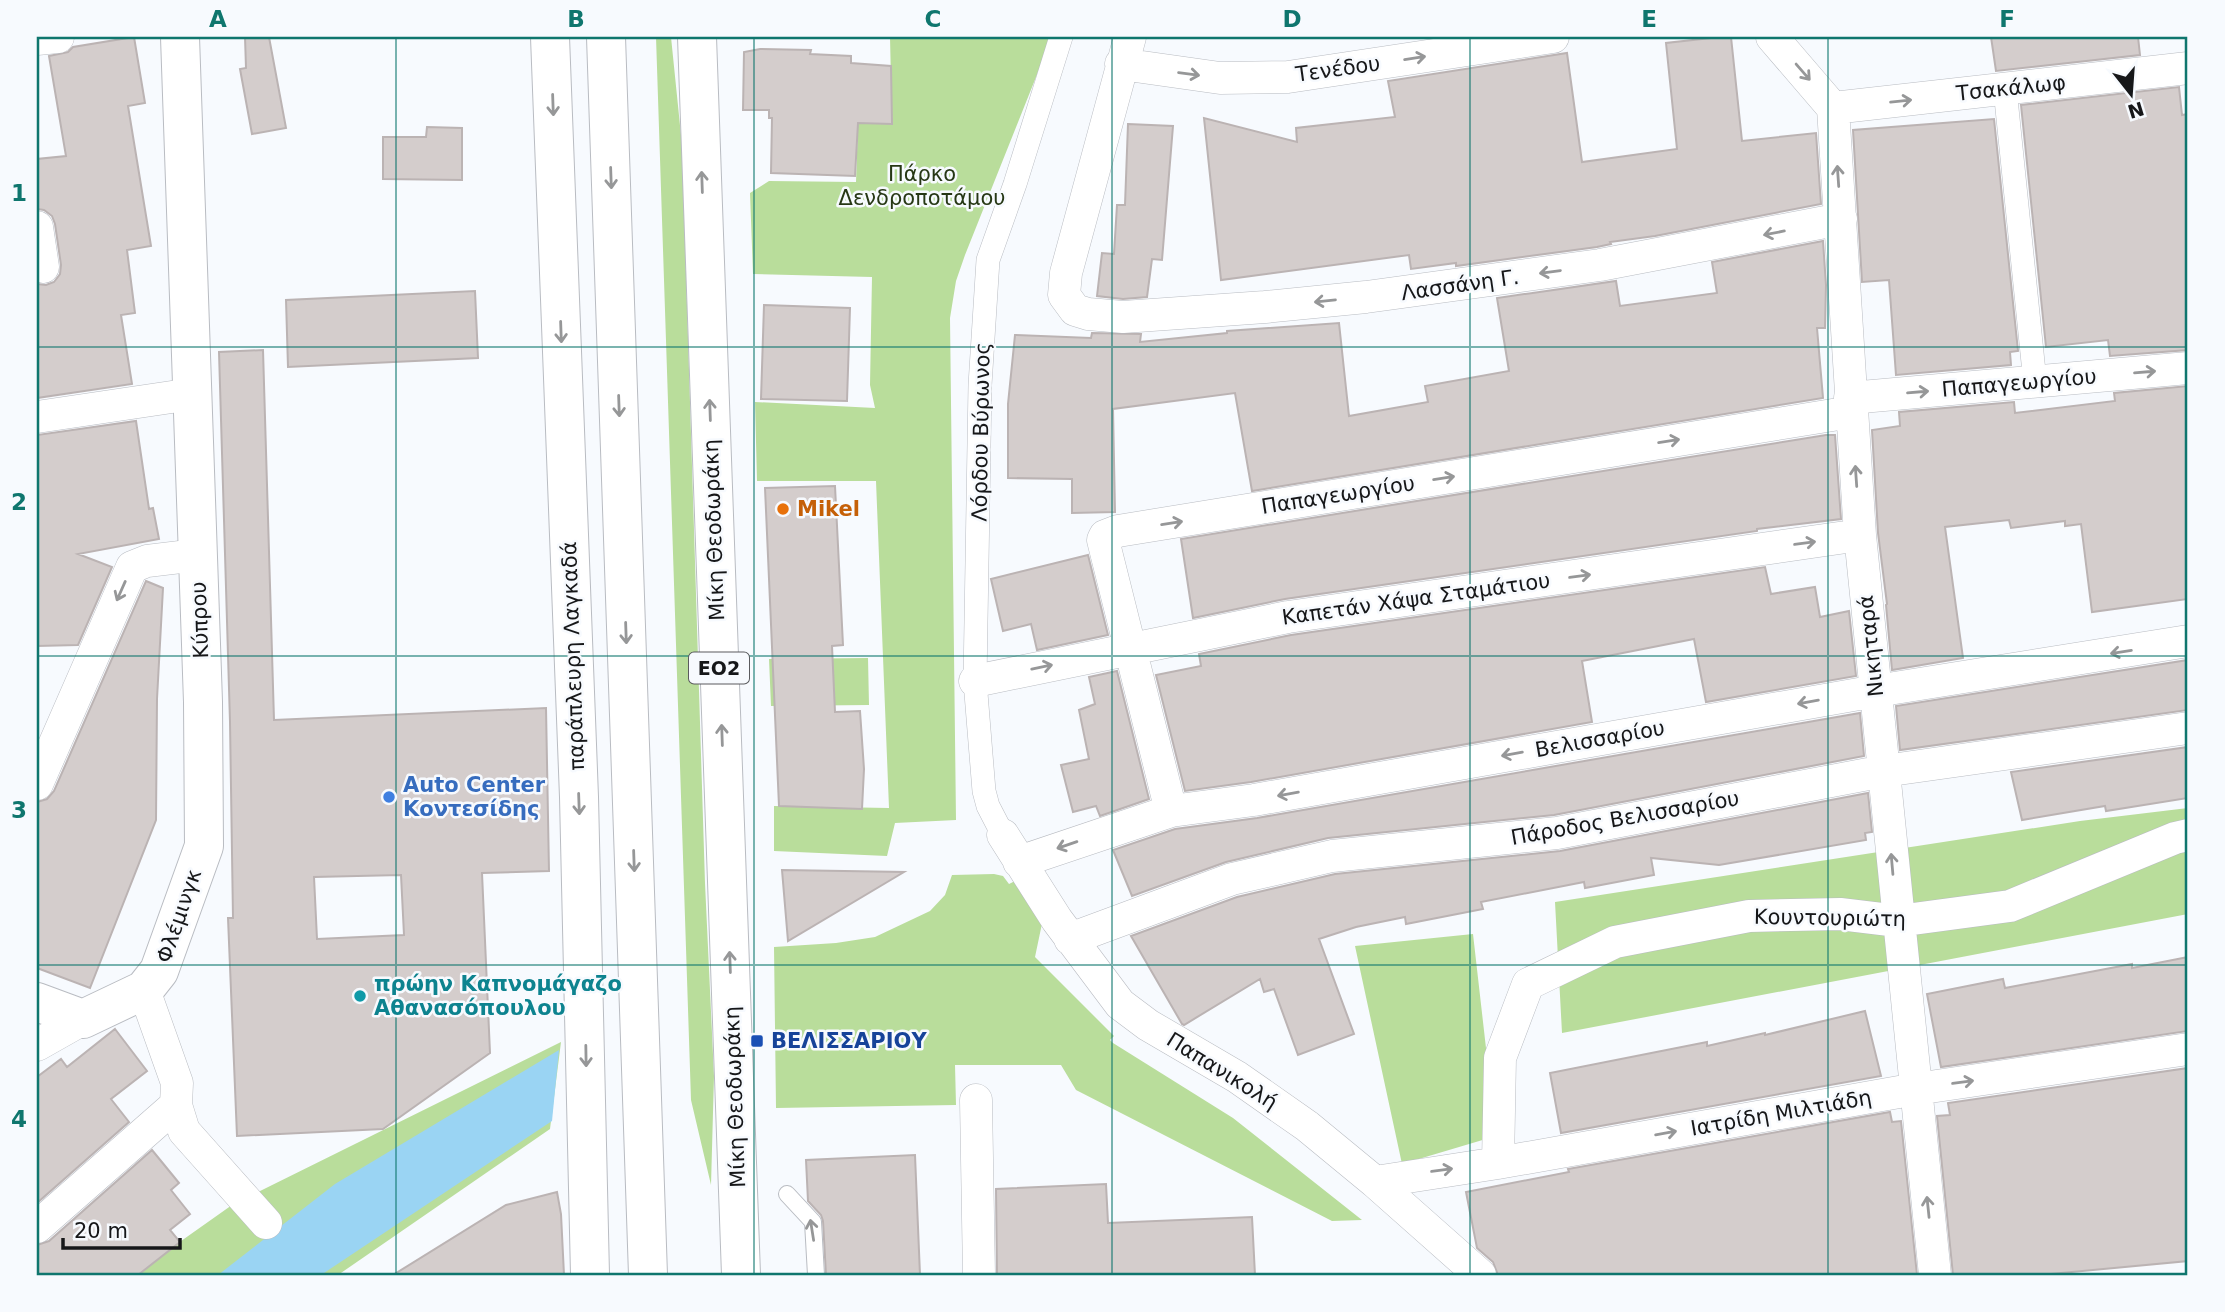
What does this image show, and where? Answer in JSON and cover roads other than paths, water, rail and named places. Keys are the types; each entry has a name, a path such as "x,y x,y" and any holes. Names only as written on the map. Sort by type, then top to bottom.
{"main road":[{"name":"Κύπρου","path":"180,37 203,702 204,846"},
{"name":"παράπλευρη Λαγκαδά","path":"550,37 579,797 590,1275"},
{"path":"606,37 648,1275"},
{"name":"Μίκη Θεοδωράκη","path":"697,37 741,1275"},
{"name":"Φλέμινγκ","path":"144,990 159,971 204,846"},
{"path":"37,1002 83,1019 144,990"}],"street":[{"path":"37,39 58,37"},
{"name":"Λόρδου Βύρωνος","path":"1003,835 988,806 984,791 975,681 980,386 988,260 1061,37"},
{"name":"Τενέδου","path":"1126,50 1220,78 1288,77 1553,37"},
{"path":"1772,37 1833,108"},
{"name":"Λασσάνη Γ.","path":"1126,50 1066,273 1064,295 1075,310 1088,314 1123,317 1366,297 1600,265 1841,219"},
{"name":"Τσακάλωφ","path":"1833,108 2188,68"},
{"path":"2005,89 2035,382"},
{"name":"Νικηταρά","path":"1833,108 1860,535 1935,1275"},
{"path":"37,227 43,267"},
{"name":"Παπαγεωργίου","path":"1171,811 1103,540 1105,536 1118,531 1851,405 2035,382 2188,368"},
{"path":"37,417 192,394"},
{"name":"Καπετάν Χάψα Σταμάτιου","path":"975,681 1288,617 1860,535"},
{"path":"37,783 132,567 147,561 197,555"},
{"name":"Βελισσαρίου","path":"1019,862 1171,811 1254,800 1876,691 2188,641"},
{"name":"Πάροδος Βελισσαρίου","path":"1070,939 1231,879 1332,856 1556,834 1884,771 2188,728"},
{"name":"Παπανικολή","path":"1003,835 1070,939 1120,1004 1133,1016 1237,1077 1307,1126 1480,1275"},
{"name":"Κουντουριώτη","path":"1499,1163 1500,1058 1528,984 1615,942 1749,915 1840,914 1898,921 2010,906 2188,835"},
{"path":"144,990 177,1083 176,1105 184,1131 266,1223"},
{"path":"37,1045 83,1019"},
{"name":"Ιατρίδη Μιλτιάδη","path":"1375,1182 1499,1163 1916,1089 2188,1049"},
{"path":"976,1100 979,1275"},
{"path":"37,1227 176,1105"}],"lane":[{"path":"788,1194 813,1222 816,1275"}],"water":[{"path":"559,1050 552,1121 321,1275 218,1275 335,1184"}],"place":[{"name":"Mikel","path":"783,509"},
{"name":"Auto Center Κοντεσίδης","path":"389,797"},
{"name":"πρώην Καπνομάγαζο Αθανασόπουλου","path":"360,996"},
{"name":"ΒΕΛΙΣΣΑΡΙΟΥ","path":"757,1041"}],"park label":[{"name":"Πάρκο Δενδροποτάμου","path":"922,186"}]}
